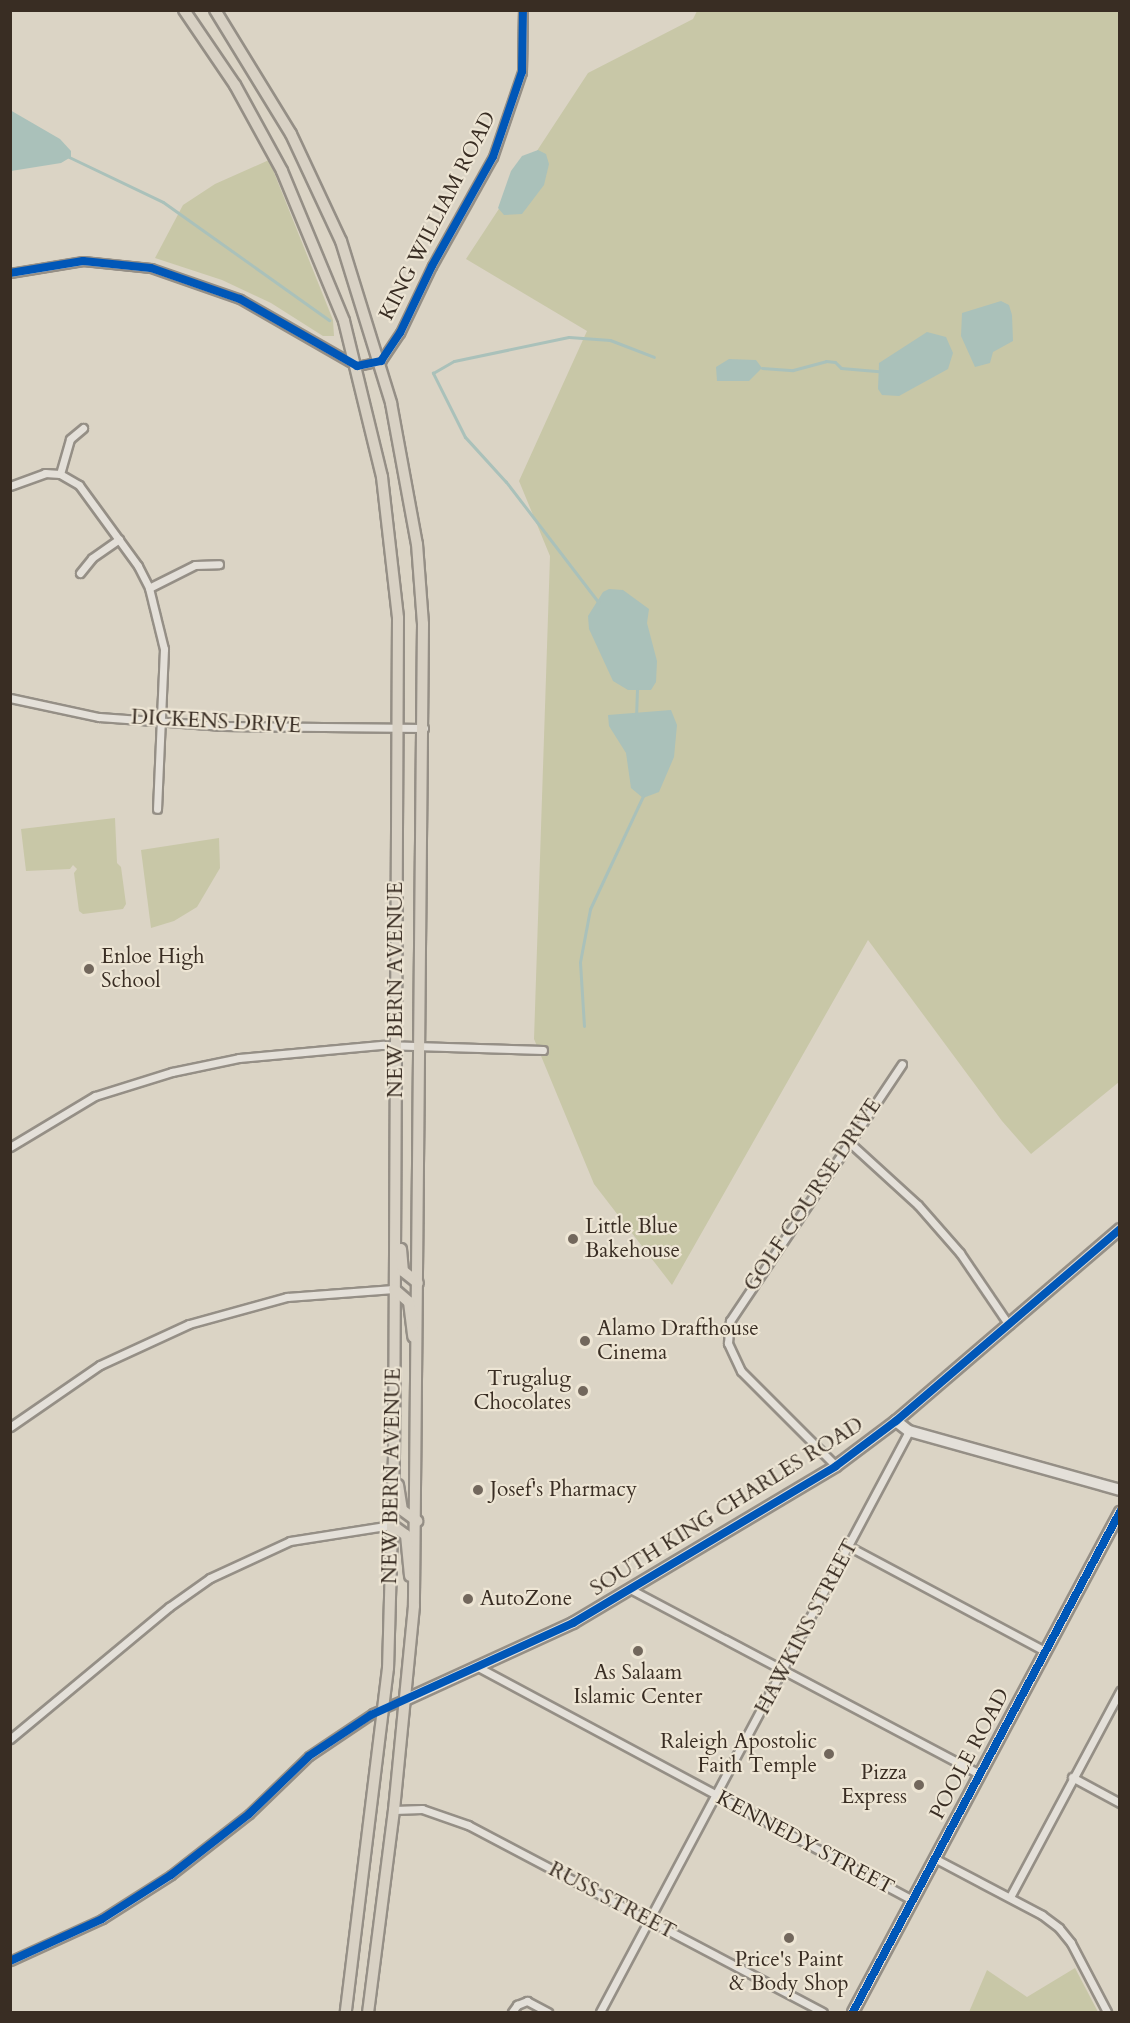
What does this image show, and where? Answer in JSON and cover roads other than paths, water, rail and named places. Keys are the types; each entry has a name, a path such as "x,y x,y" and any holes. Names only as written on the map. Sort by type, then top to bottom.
{"main road":[{"name":"NEW BERN AVENUE","path":"184,10 235,86 282,171 318,251 357,366 391,535 398,618 392,1525 384,1708 346,2013"},
{"name":"NEW BERN AVENUE","path":"215,10 262,82 310,173 341,241 381,361 417,544 423,624 424,728 417,1521 407,1699 368,2013"},
{"path":"394,1194 403,1270 418,1283"},
{"path":"394,1289 409,1302 418,1367"},
{"path":"394,1418 402,1510 417,1521"},
{"path":"392,1525 406,1535 414,1606"}],"street":[{"name":"KING WILLIAM ROAD","path":"381,361 400,333 432,266 493,157 522,72 523,10"},
{"path":"10,273 83,261 151,268 240,299 357,366 381,361"},
{"path":"60,474 70,440 83,428"},
{"path":"10,486 36,474 60,474 89,496 149,588 162,632 157,809"},
{"path":"80,573 92,558 119,539"},
{"path":"149,588 195,566 219,564"},
{"name":"DICKENS DRIVE","path":"10,698 59,711 223,726 424,728"},
{"path":"10,1147 84,1100 172,1072 277,1052 396,1045 543,1050"},
{"name":"GOLF COURSE DRIVE","path":"836,1466 741,1371 728,1343 730,1321 739,1304 902,1064"},
{"path":"850,1143 932,1221 960,1253 1009,1325"},
{"name":"SOUTH KING CHARLES ROAD","path":"407,1699 549,1635 836,1466 896,1421 1119,1229"},
{"path":"10,1427 100,1365 189,1324 287,1298 394,1289"},
{"path":"896,1421 909,1431 1119,1490"},
{"name":"HAWKINS STREET","path":"600,2013 651,1922 909,1431"},
{"name":"POOLE ROAD","path":"853,2013 1119,1512"},
{"path":"10,1739 169,1607 210,1578 290,1541 392,1525"},
{"path":"850,1547 1045,1651"},
{"path":"630,1589 979,1774"},
{"name":"KENNEDY STREET","path":"476,1666 913,1900"},
{"path":"1010,1897 1119,1691"},
{"path":"10,1961 102,1919 171,1875 249,1814 309,1756 384,1708 407,1699"},
{"path":"1072,1777 1119,1803"},
{"name":"RUSS STREET","path":"394,1810 422,1809 468,1825 823,2013"},
{"path":"934,1858 1010,1897 1059,1928 1071,1943 1107,2013"},
{"path":"513,2013 517,2005 527,2001 548,2013"}],"water":[{"path":"10,110 60,139 71,151 71,157 61,163 11,171"},
{"path":"538,150 546,154 549,164 544,185 522,214 504,215 498,208 511,171 522,156"},
{"path":"1001,301 1009,305 1012,315 1013,341 993,352 990,363 975,367 961,336 962,313"},
{"path":"927,332 946,337 953,353 948,369 899,396 882,395 878,389 879,363"},
{"path":"729,359 756,360 762,368 749,381 717,381 716,367"},
{"path":"609,589 623,590 649,609 647,623 657,661 656,682 651,690 628,690 613,681 589,629 588,616 603,592"},
{"path":"671,710 677,725 674,757 659,792 643,798 631,788 626,753 609,726 608,715"}],"waterway":[{"path":"69,157 163,202 329,320"},
{"path":"599,603 506,482 465,437 433,373 454,361 569,337 610,340 654,357"},
{"path":"762,368 793,370 826,361 835,362 841,368 879,371"},
{"path":"636,718 637,689"},
{"path":"584,1026 580,962 590,909 643,796"}],"place":[{"name":"Enloe High School","path":"89,969"},
{"name":"Little Blue Bakehouse","path":"573,1239"},
{"name":"Alamo Drafthouse Cinema","path":"585,1341"},
{"name":"Trugalug Chocolates","path":"583,1391"},
{"name":"Josef's Pharmacy","path":"478,1490"},
{"name":"AutoZone","path":"468,1599"},
{"name":"As Salaam Islamic Center","path":"638,1651"},
{"name":"Raleigh Apostolic Faith Temple","path":"829,1754"},
{"name":"Pizza Express","path":"919,1785"},
{"name":"Price's Paint & Body Shop","path":"789,1938"}]}
